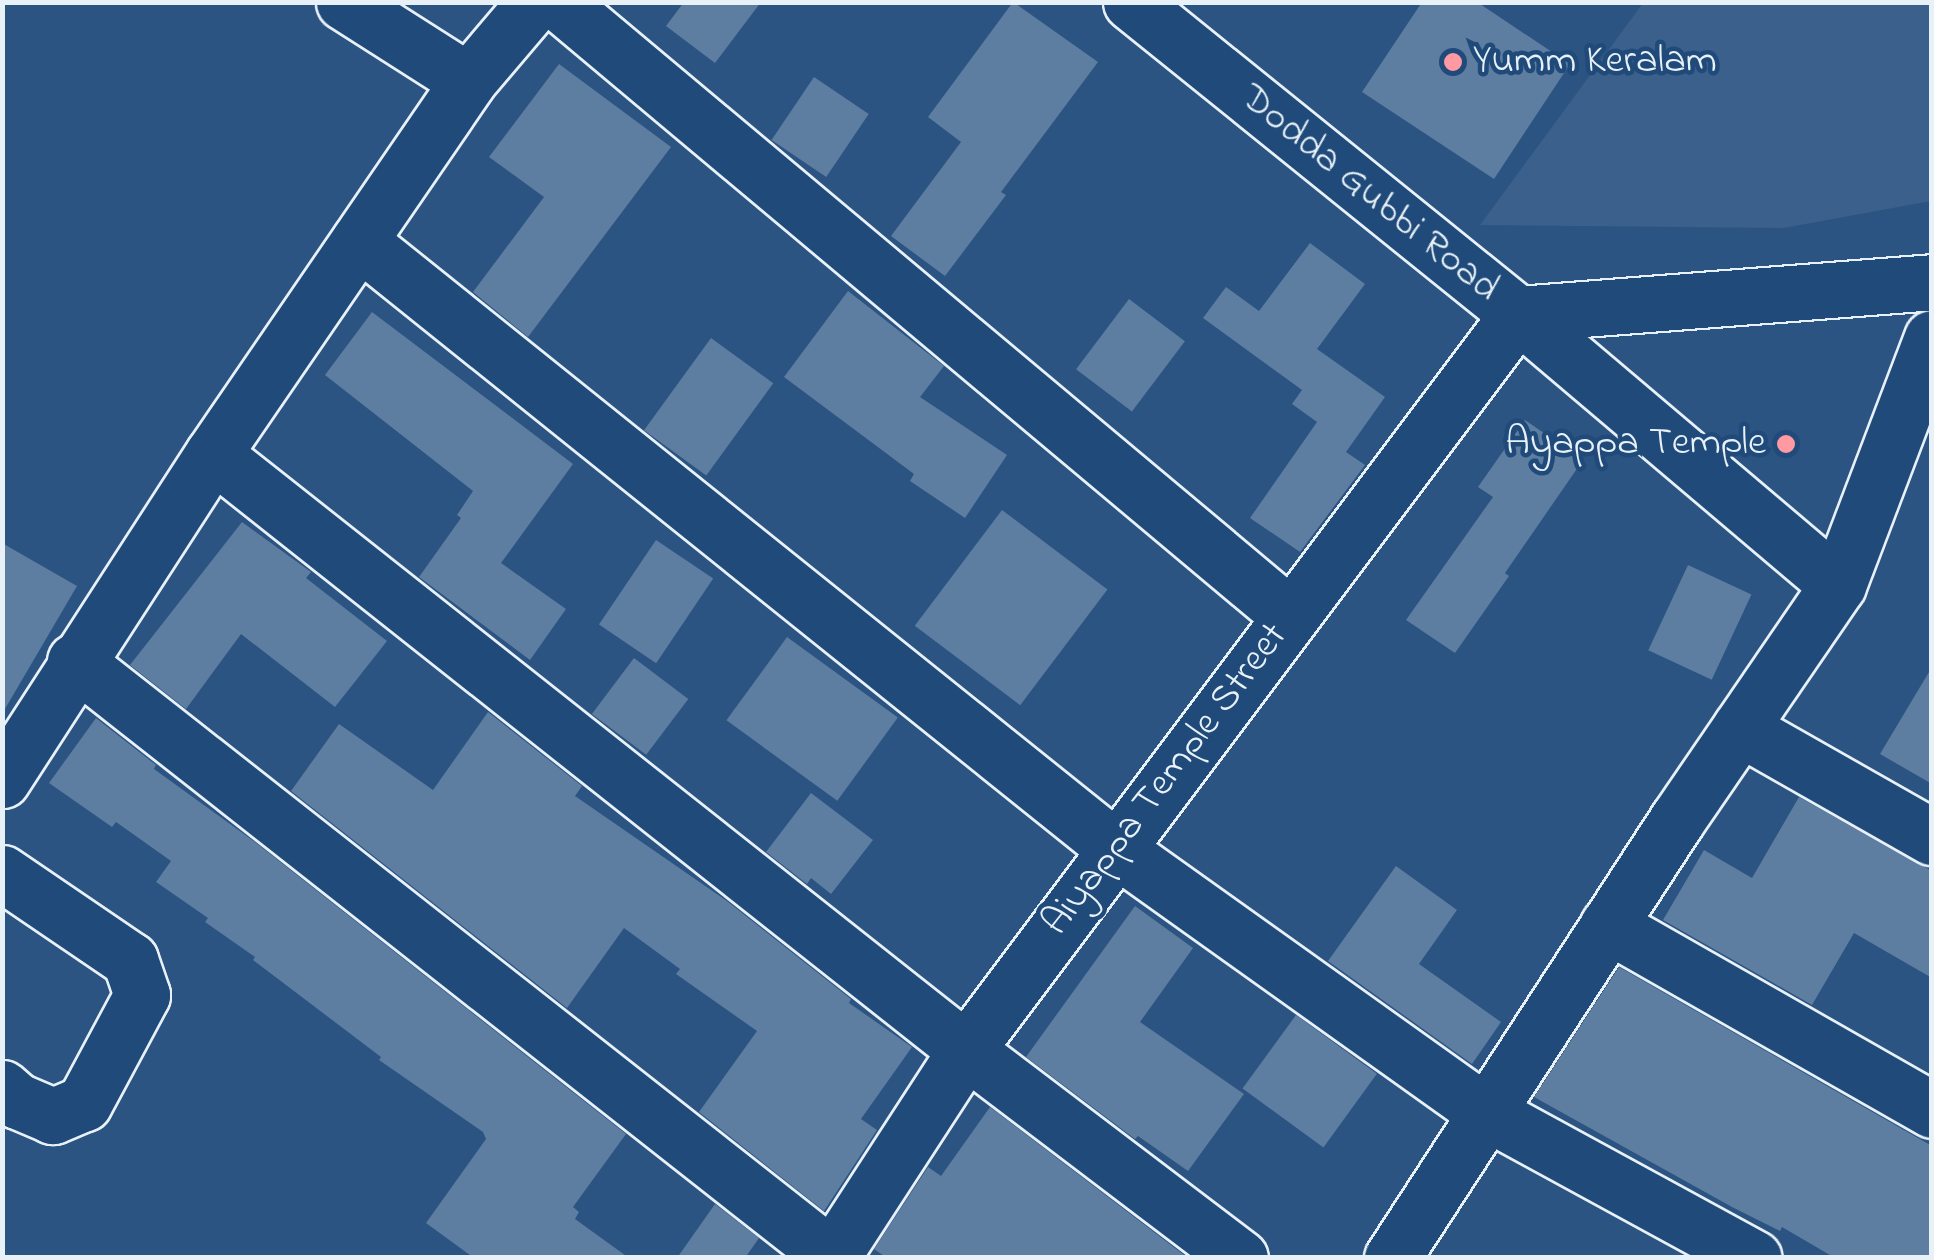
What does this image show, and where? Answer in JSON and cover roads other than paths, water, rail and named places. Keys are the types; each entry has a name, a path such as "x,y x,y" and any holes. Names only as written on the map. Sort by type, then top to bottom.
{"street":[{"path":"344,2 468,81"},
{"path":"8,759 468,81 534,2"},
{"path":"558,2 1289,614"},
{"name":"Dodda Gubbi Road","path":"1131,2 1518,314 1932,282"},
{"path":"359,241 1116,848 1484,1111 1754,1258"},
{"path":"1518,314 1838,585"},
{"name":"Aiyappa Temple Street","path":"832,1257 966,1050 1289,614 1518,314"},
{"path":"1392,1258 1484,1111 1838,585 1932,338"},
{"path":"213,454 966,1050 1240,1258"},
{"path":"76,661 832,1257"},
{"path":"1740,728 1932,837"},
{"path":"2,873 130,960 142,995 84,1103 53,1116 18,1101 2,1088"},
{"path":"1608,926 1932,1110"}],"place":[{"name":"Yumm Keralam","path":"1453,62"},
{"name":"Ayappa Temple","path":"1786,444"}]}
